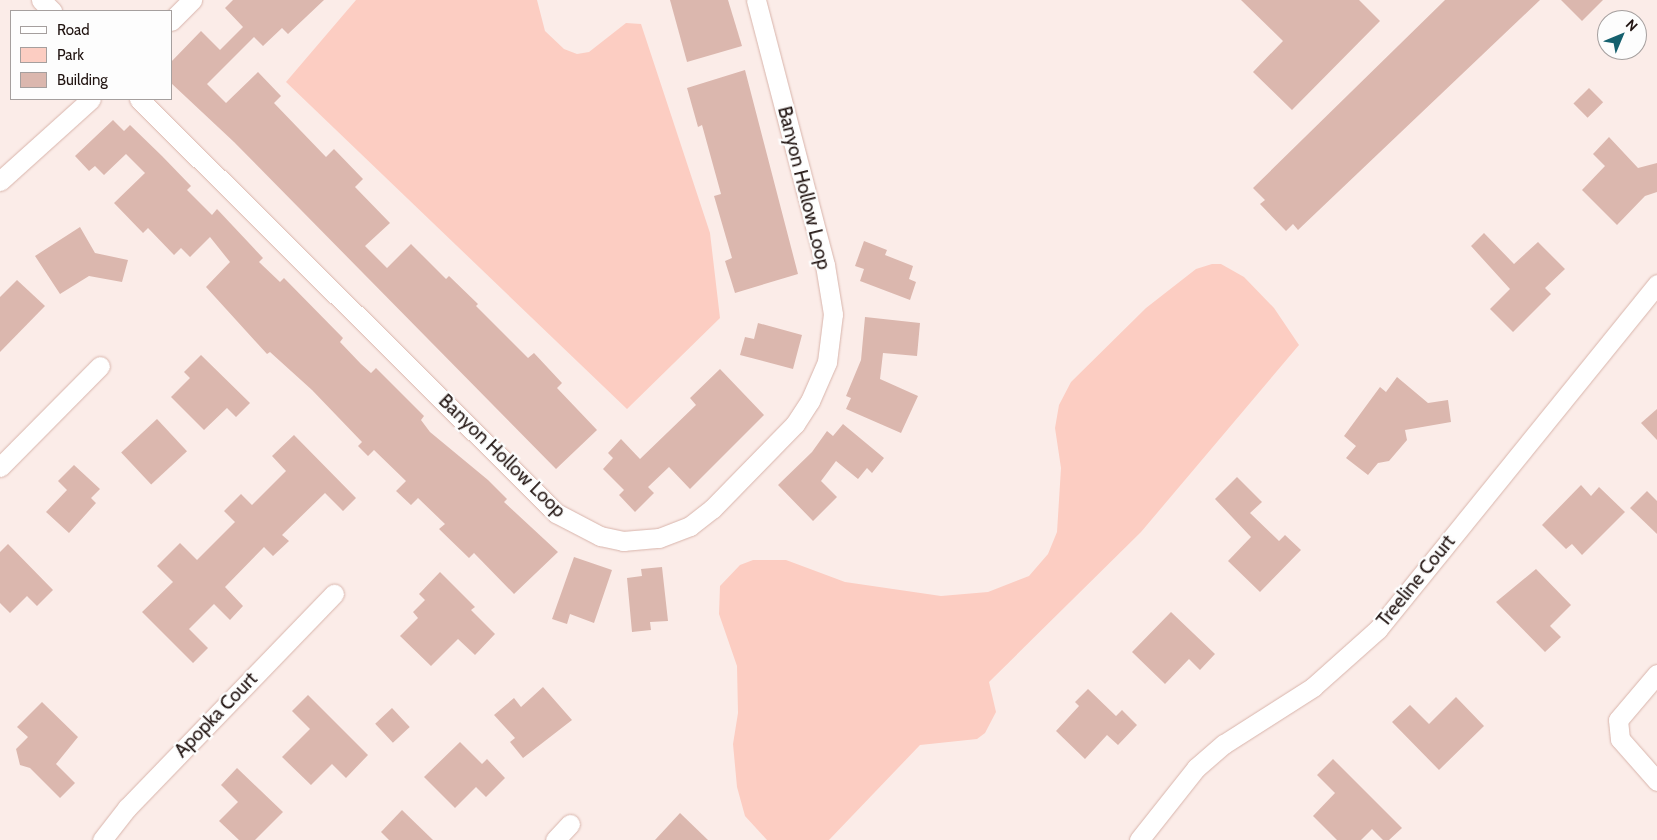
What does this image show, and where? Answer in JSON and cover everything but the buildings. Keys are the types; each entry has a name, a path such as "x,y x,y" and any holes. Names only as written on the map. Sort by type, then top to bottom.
{"street":[{"path":"41,0 51,10"},
{"path":"172,20 192,0"},
{"name":"Banyon Hollow Loop","path":"140,100 556,512 600,536 623,541 659,538 690,526 712,509 795,424 810,401 827,362 833,314 825,265 756,0"},
{"path":"0,181 90,100"},
{"name":"Treeline Court","path":"1140,840 1196,768 1224,744 1314,687 1378,629 1657,284"},
{"path":"0,467 100,366"},
{"name":"Apopka Court","path":"102,840 127,808 334,594"},
{"path":"1657,674 1618,720 1620,739 1657,781"},
{"path":"555,840 570,824"}],"green space":[{"path":"356,0 537,0 545,31 564,49 577,54 589,52 626,23 641,24 710,233 720,318 627,409 286,82"},
{"path":"1212,264 1221,264 1244,277 1274,308 1299,345 1141,532 989,682 996,712 985,733 977,739 920,745 829,840 767,840 745,816 737,787 733,744 738,713 737,666 719,614 720,586 740,565 753,560 786,560 845,582 941,596 988,592 1029,576 1048,554 1057,532 1061,468 1055,428 1059,405 1071,382 1146,308 1196,269"}]}
